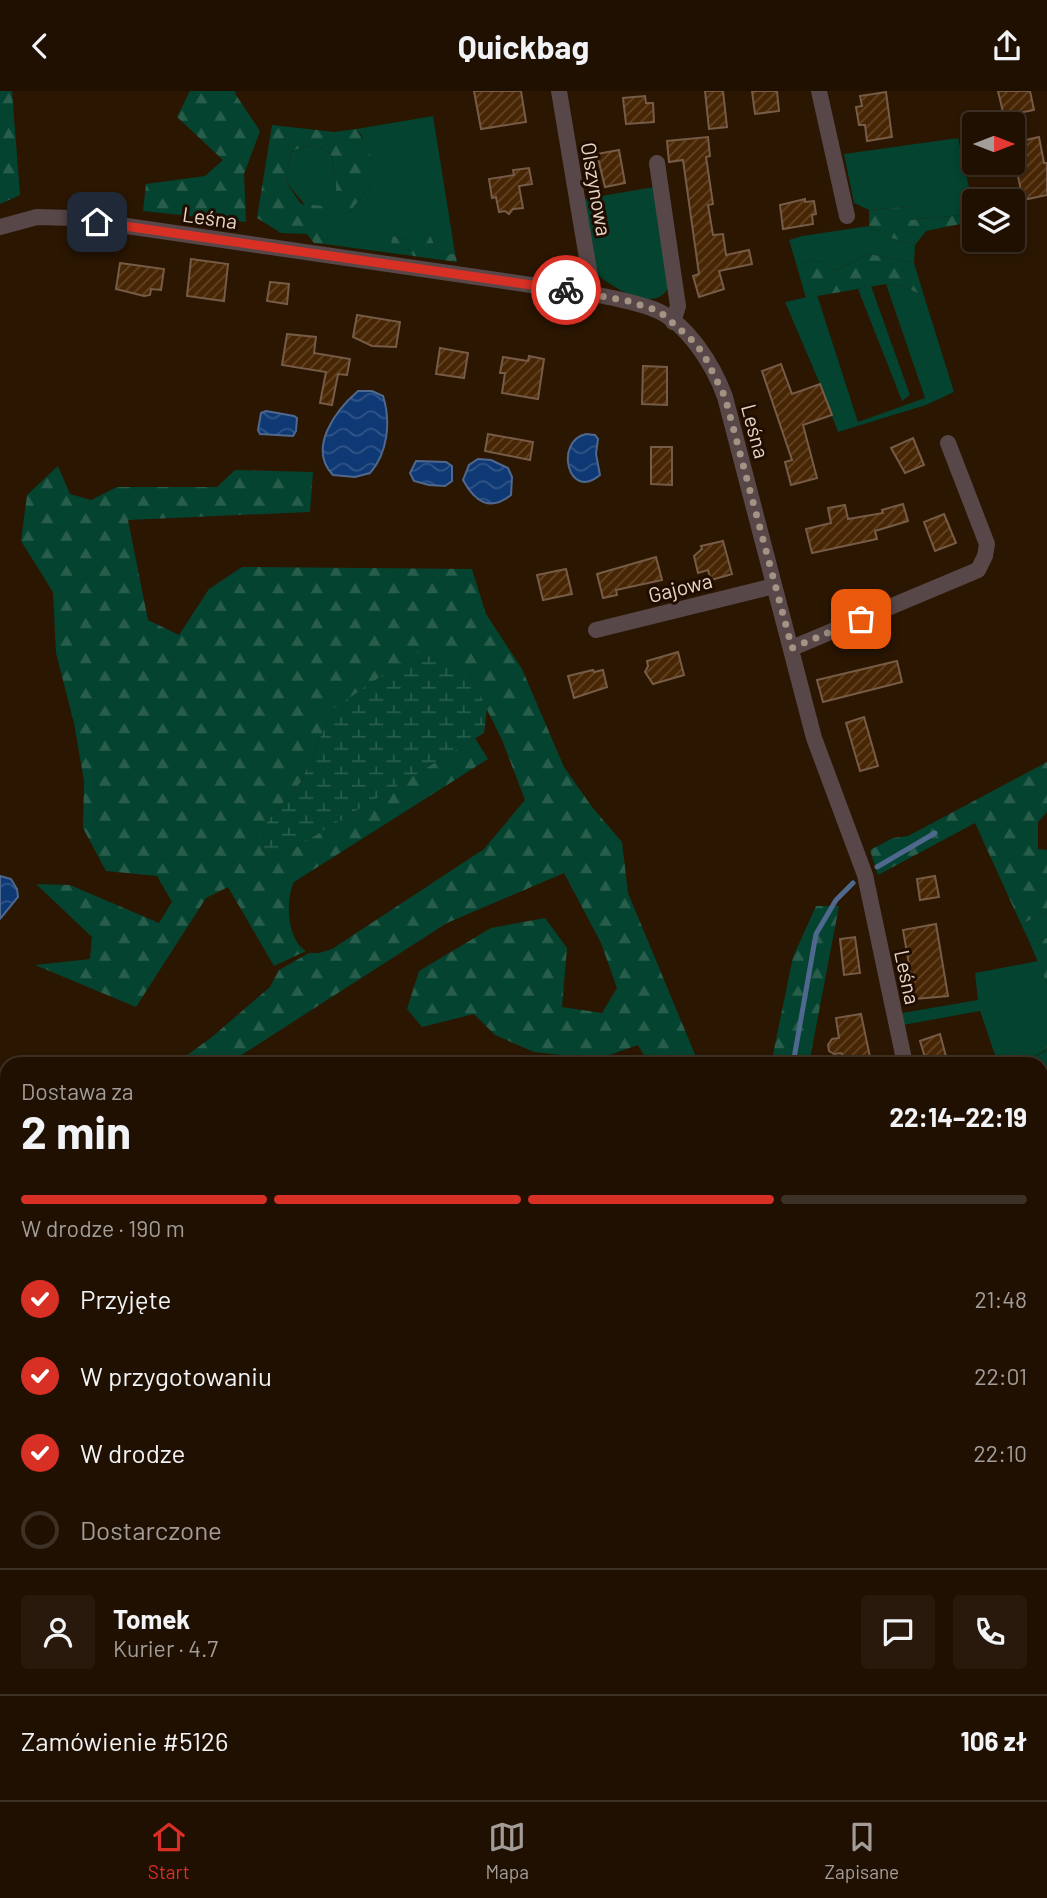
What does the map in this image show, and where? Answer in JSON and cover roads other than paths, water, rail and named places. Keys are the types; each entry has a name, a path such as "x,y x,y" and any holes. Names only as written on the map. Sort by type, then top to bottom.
{"street":[{"name":"Olszynowa","path":"559,91 593,294"},
{"path":"819,91 847,216"},
{"path":"657,163 678,306 673,322"},
{"name":"Leśna","path":"0,227 37,217 53,216 593,294 659,311 673,322 703,353 721,384 814,738 865,875 904,1057"},
{"path":"792,648 978,570 987,544 948,443"},
{"name":"Gajowa","path":"596,630 774,586"}],"water":[{"path":"358,391 372,391 383,396 387,416 384,446 370,473 355,477 333,475 323,453 324,442 341,408"},
{"path":"266,411 297,418 293,436 260,434 258,430 261,413"},
{"path":"586,434 595,435 598,439 596,454 600,475 589,481 580,481 573,476 568,457 570,447 576,439"},
{"path":"478,459 491,460 508,468 512,477 511,495 490,504 473,494 463,480 469,465"},
{"path":"416,461 446,462 452,466 452,481 445,486 414,481 410,473"},
{"path":"0,876 11,879 18,897 0,919"}],"waterway":[{"path":"877,867 935,833"},
{"path":"794,1057 816,934 836,900 853,883"}]}
